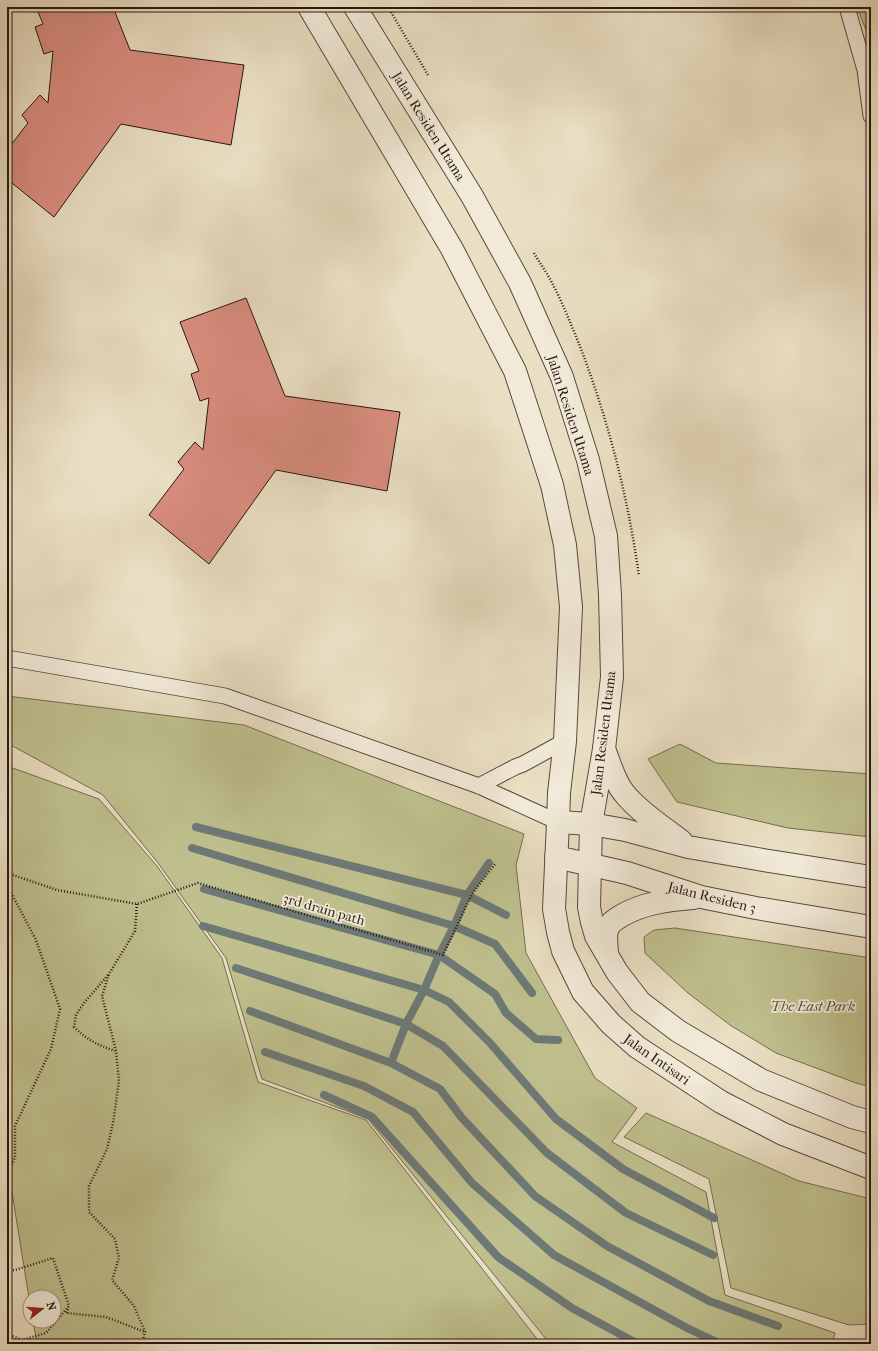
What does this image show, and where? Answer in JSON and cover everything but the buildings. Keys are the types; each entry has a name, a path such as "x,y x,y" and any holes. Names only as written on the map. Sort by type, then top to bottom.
{"street":[{"path":"309,7 452,250 515,371 552,485 565,545 571,607 565,741 559,793 558,822 591,824 625,830 688,847 771,862 871,877"},
{"name":"Jalan Residen Utama","path":"355,7 452,164 520,283 562,377 588,460 606,536 610,595 612,676 604,749 591,824 590,864"},
{"path":"604,749 618,784 624,794 688,847"},
{"name":"Jalan Intisari","path":"558,822 554,909 558,932 563,951 584,992 611,1024 637,1047 721,1102 783,1134 871,1168"},
{"name":"Jalan Residen 3","path":"556,857 626,873 701,897 756,908 871,927"},
{"path":"590,864 589,907 596,936 617,972 640,1002 678,1031 761,1080 852,1117 871,1122"},
{"path":"607,955 608,927 614,920 632,909 649,904 701,897"}],"lane":[{"path":"847,7 865,70 871,116"},
{"path":"7,658 225,696 479,786 558,822"},
{"path":"479,786 565,741"}],"path":[{"name":"3rd drain path","path":"137,904 198,883 443,955 472,894 495,864"},
{"path":"7,873 57,890 137,904 135,931 109,974 84,1003 76,1015 74,1027 95,1044 116,1051"},
{"path":"7,885 36,940 60,1009 51,1049 15,1126 15,1157 7,1177"},
{"path":"109,974 102,996 116,1051 119,1081 113,1123 107,1149 89,1186 89,1212 115,1239 119,1258 112,1280 134,1306 145,1332 142,1344"},
{"path":"7,1271 15,1270 53,1258 69,1306 66,1313 106,1317 145,1332"},
{"path":"7,1334 22,1340 46,1333 69,1306"}],"green space":[{"path":"857,7 871,7 871,43"},
{"path":"7,696 244,725 524,834 516,865 526,953 595,1078 637,1108 612,1142 706,1192 725,1295 835,1333 832,1344 550,1344 368,1119 262,1079 226,958 158,863 103,795 7,743"},
{"path":"680,744 716,763 871,774 871,837 788,828 677,802 648,759"},
{"path":"7,766 99,799 157,866 222,958 258,1082 366,1120 541,1344 37,1344 34,1329 62,1329 62,1289 28,1289 11,1186 7,1182"},
{"name":"The East Park","path":"675,928 871,958 871,1087 856,1083 776,1053 730,1025 688,993 645,953 644,937 654,930"},
{"path":"646,1113 799,1181 871,1199 871,1324 849,1325 731,1288 709,1179 624,1137"}],"waterway":[{"path":"196,827 467,895 506,915"},
{"path":"192,848 454,926 495,944 532,993"},
{"path":"391,1063 406,1024 424,990 467,895 489,863"},
{"path":"204,889 439,955 495,994 506,1013 536,1039 558,1040"},
{"path":"203,926 424,990 449,1002 490,1043 556,1119 623,1169 714,1218"},
{"path":"236,968 406,1024 443,1046 547,1153 626,1213 713,1255"},
{"path":"250,1011 391,1063 440,1089 462,1118 535,1196 607,1246 709,1301 778,1326"},
{"path":"265,1052 364,1086 413,1112 472,1183 554,1255 687,1328 721,1344"},
{"path":"324,1095 372,1117 498,1257 572,1308 638,1344"}]}
